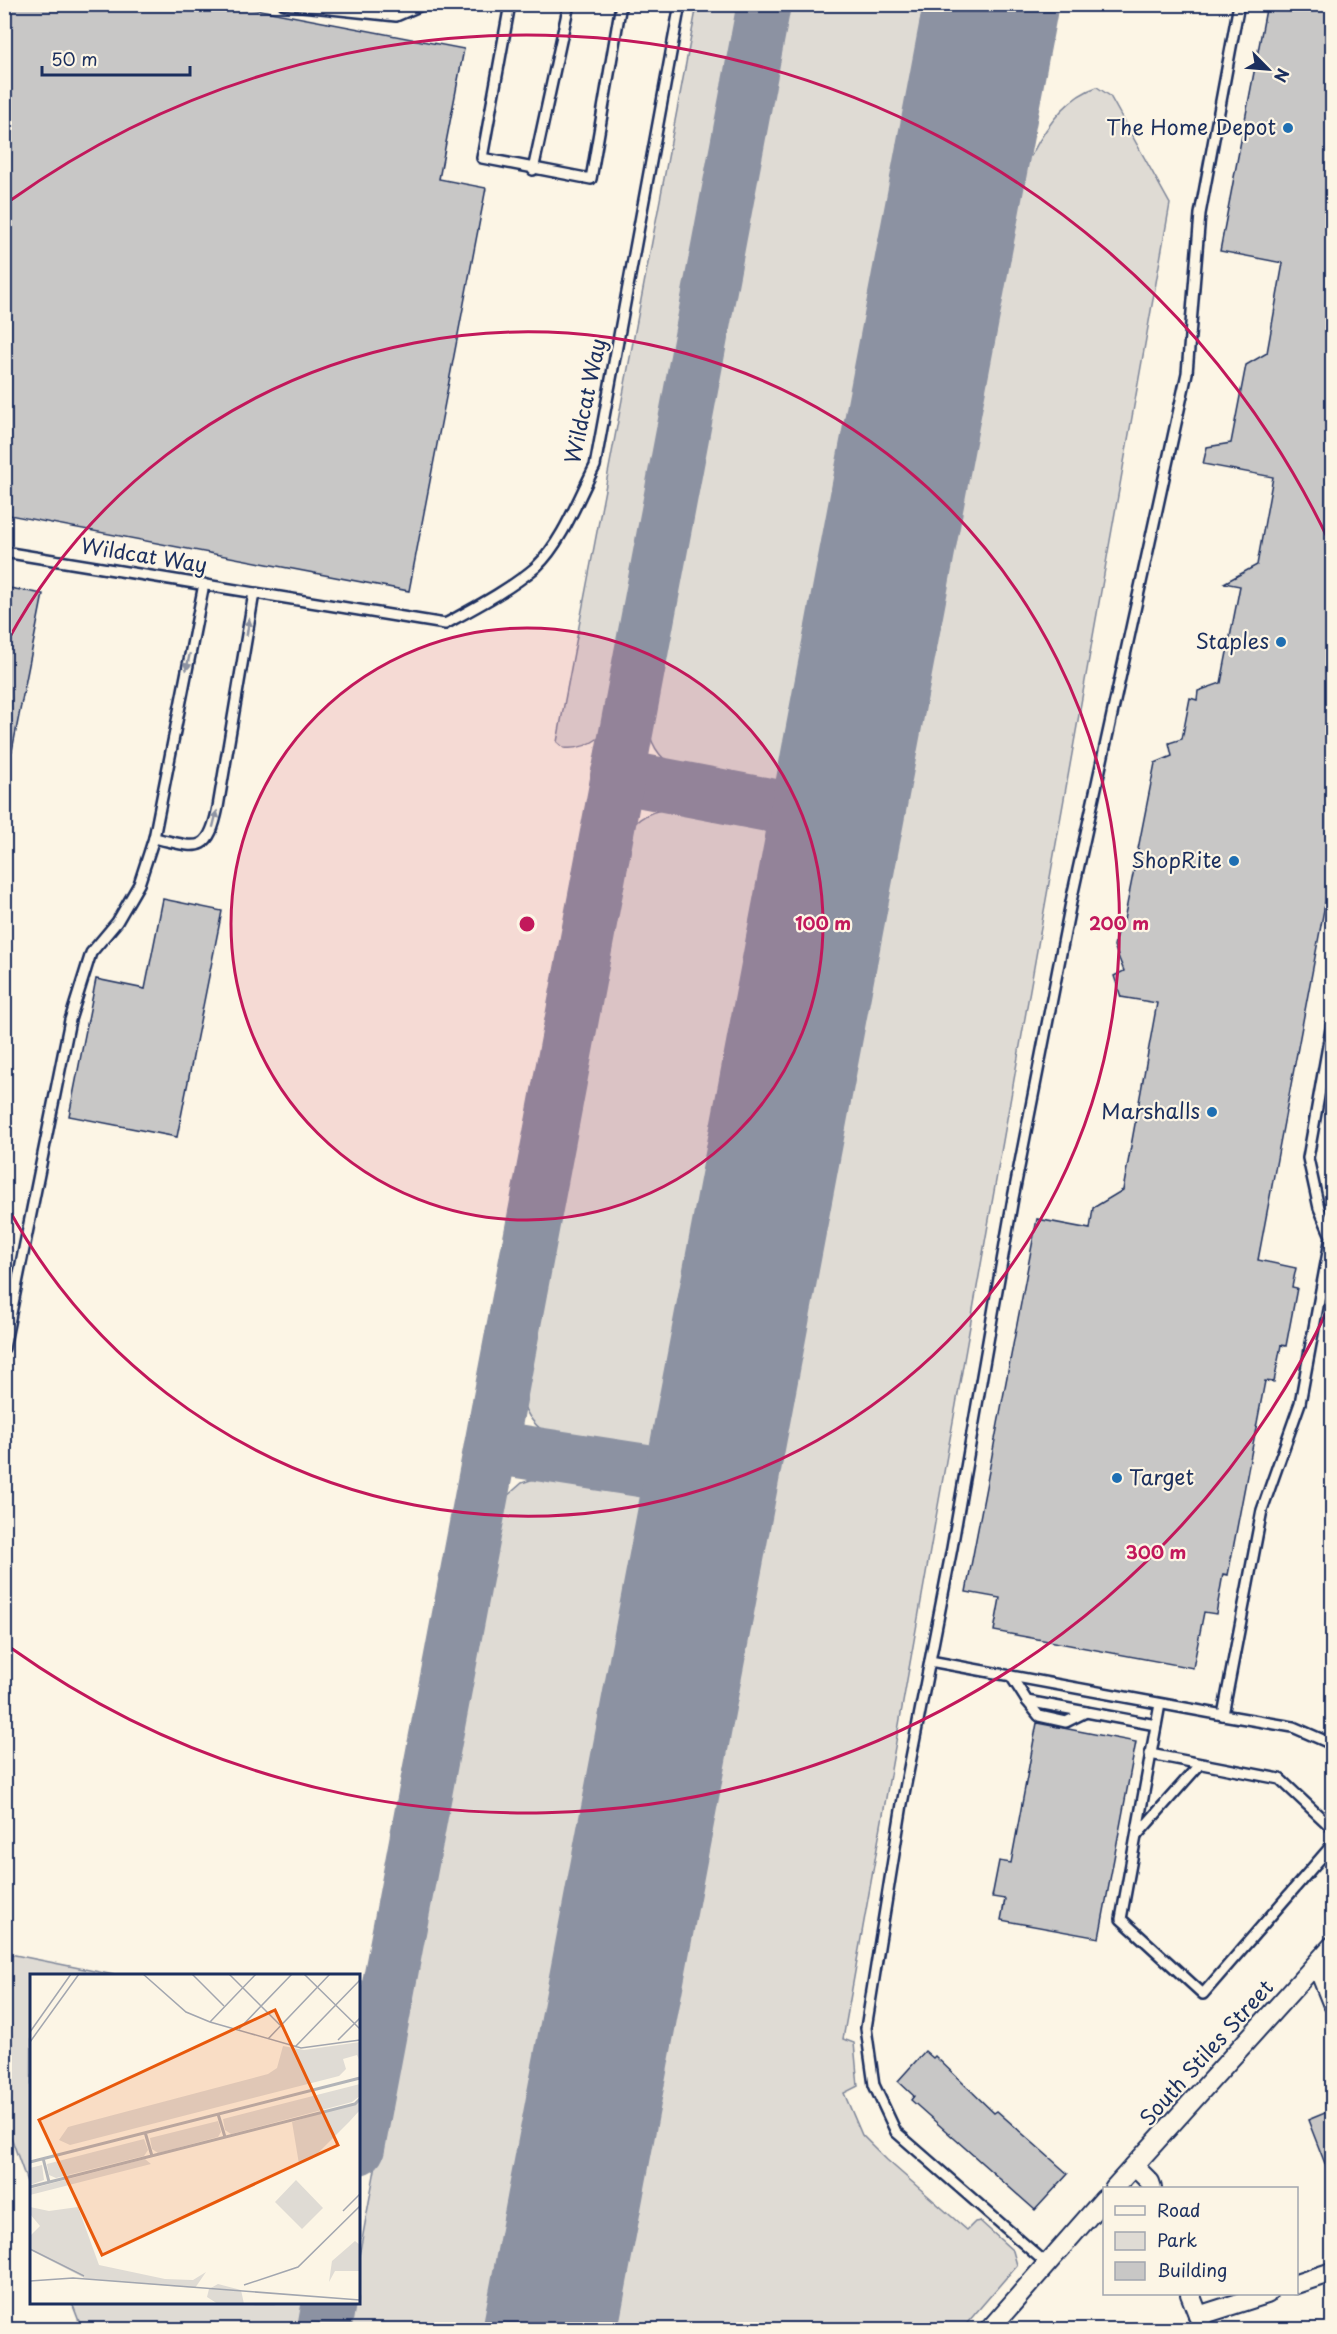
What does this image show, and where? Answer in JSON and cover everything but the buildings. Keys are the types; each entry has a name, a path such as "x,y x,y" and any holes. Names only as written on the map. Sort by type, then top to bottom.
{"street":[{"name":"South Stiles Street","path":"1115,2187 1332,1946"},
{"path":"1317,1965 1332,2003"},
{"path":"1134,2166 1150,2182 1152,2187"},
{"path":"989,2330 1103,2200"},
{"path":"1298,2283 1332,2272"},
{"path":"1190,2295 1201,2323 1265,2295"}],"lane":[{"path":"284,4 396,16 424,4"},
{"path":"510,4 482,158 533,170 591,179 621,4"},
{"path":"533,170 569,4"},
{"name":"Wildcat Way","path":"4,552 445,624 493,598 537,566 562,530 595,466 680,4"},
{"path":"1047,2264 896,2132 874,2085 866,2028 902,1804 1013,1198 1067,921 1187,373 1200,214 1239,4"},
{"path":"4,1348 70,1020 91,953 117,922 139,884 154,838 204,584"},
{"path":"154,838 193,847 202,845 210,836 218,807 254,593"},
{"path":"1223,1715 1262,1510 1300,1403 1330,1236 1318,1208 1308,1158 1332,1023"},
{"path":"930,1661 1293,1727 1332,1744"},
{"path":"1011,1676 1027,1701 1156,1725"},
{"path":"1160,1704 1121,1919 1203,1994 1332,1845"},
{"path":"1150,1754 1280,1779 1332,1828"},
{"path":"1135,1837 1200,1764"}],"green space":[{"path":"785,4 931,5 784,780 772,787 761,787 679,770 672,766 656,749 650,735 648,719"},
{"path":"697,5 751,5 619,711 611,726 598,738 582,746 564,748 557,742"},
{"path":"1097,87 1110,96 1170,204 843,2039 854,2043 858,2086 844,2093 862,2135 967,2230 975,2222 980,2221 1013,2251 1017,2265 962,2329 607,2329 1017,154 1031,156 1050,124 1066,106"},
{"path":"673,808 768,825 775,830 658,1449 652,1455 645,1455 572,1442 549,1434 531,1419 519,1391 621,847 629,830 640,819 663,809"},
{"path":"548,1474 636,1491 644,1494 649,1500 492,2329 345,2329 350,2304 360,2304 360,2251 498,1504 522,1483"},
{"path":"5,1953 109,1974 30,1974 30,2190 5,2120"},
{"path":"73,2304 318,2304 313,2330 82,2329"}],"taxiway":[{"path":"360,2137 764,4"},
{"path":"617,776 837,818"},
{"path":"491,1447 711,1481"},
{"path":"324,2330 329,2304"}],"runway":[{"path":"550,2330 991,4"}],"place":[{"name":"The Home Depot","path":"1288,128"},
{"name":"Staples","path":"1281,642"},
{"name":"ShopRite","path":"1234,861"},
{"name":"Marshalls","path":"1212,1112"},
{"name":"Target","path":"1117,1478"}]}
